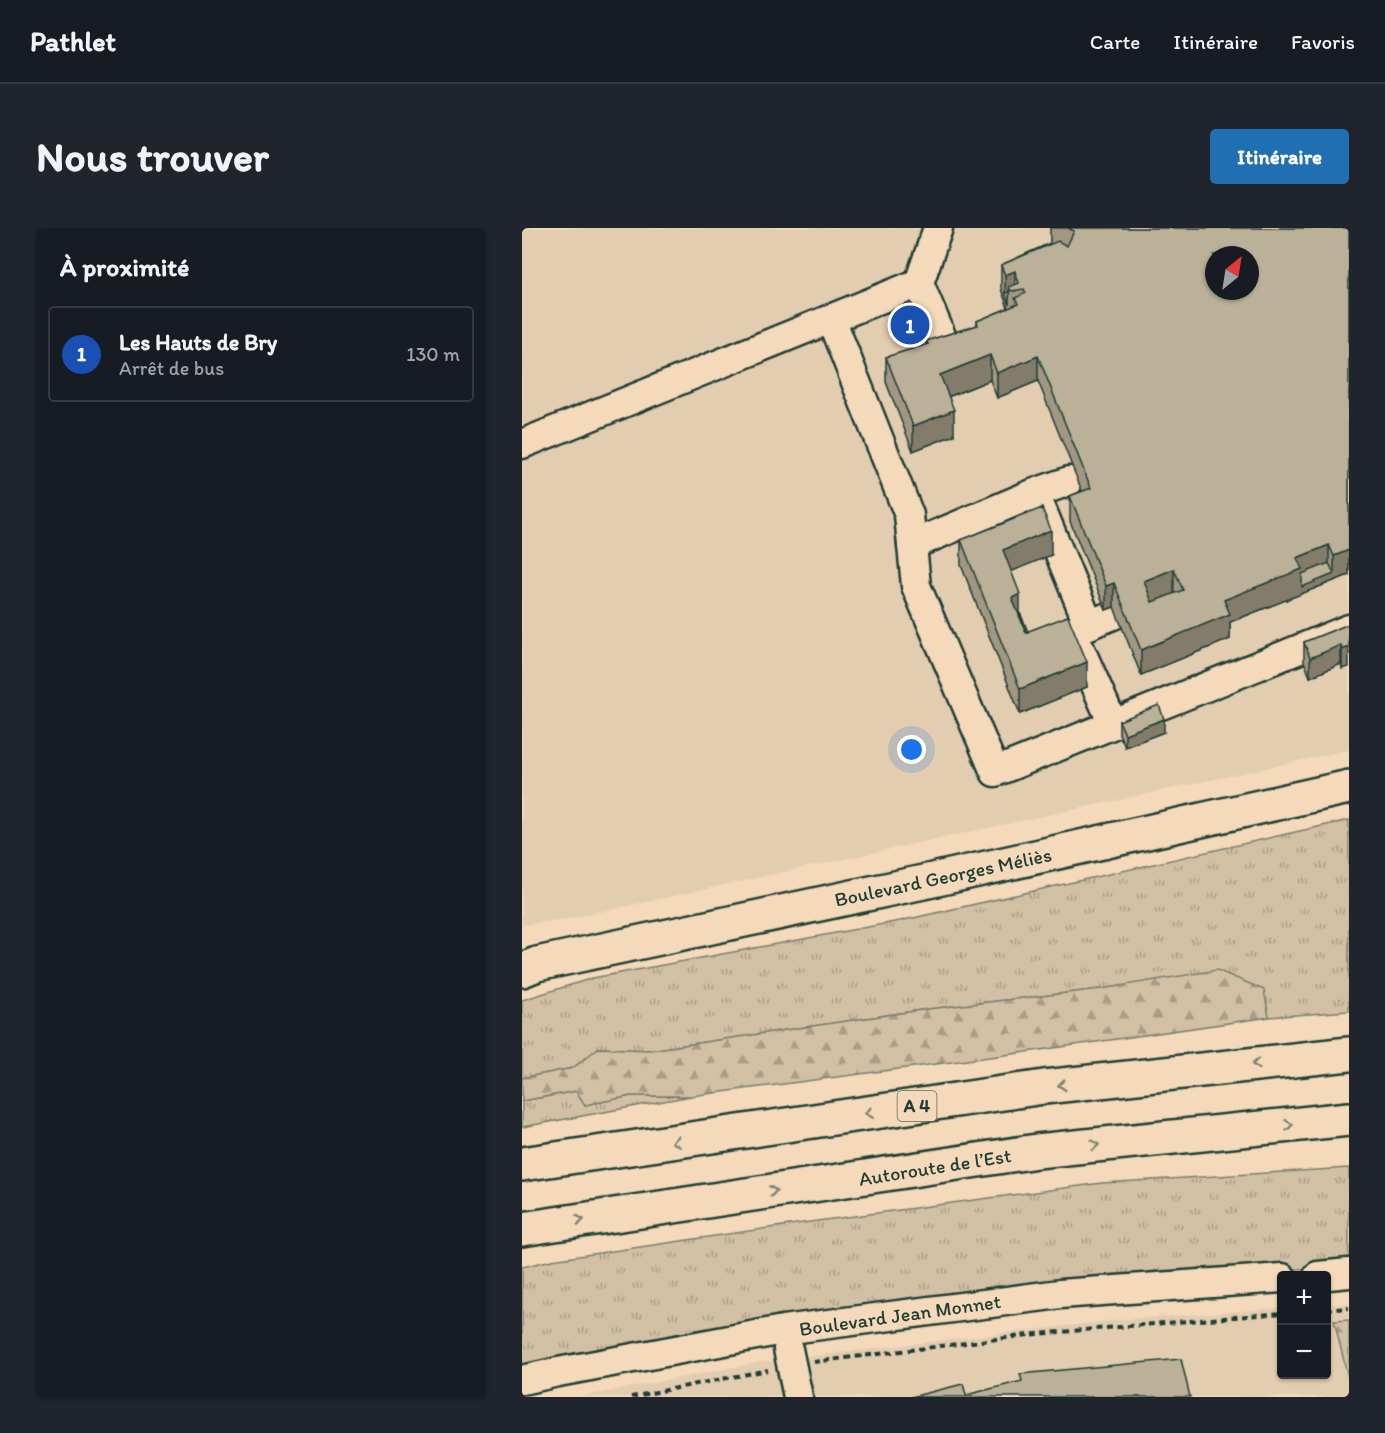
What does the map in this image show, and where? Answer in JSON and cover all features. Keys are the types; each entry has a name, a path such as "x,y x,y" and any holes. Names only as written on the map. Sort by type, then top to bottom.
{"main road":[{"name":"Boulevard Georges Méliès","path":"527,966 928,881 1349,787"},
{"name":"A 4","path":"522,1164 1044,1087 1349,1054"},
{"name":"Autoroute de l’Est","path":"522,1229 1037,1151 1349,1119"}],"street":[{"path":"934,231 919,283 947,350"},
{"path":"522,444 919,283"},
{"path":"831,319 909,515 916,585 995,772 1349,628"},
{"path":"912,545 1069,481"},
{"path":"1035,493 1091,624 1113,724"},
{"path":"1046,642 1091,624"},
{"path":"1331,1274 1349,1273"},
{"name":"Boulevard Jean Monnet","path":"522,1380 783,1330 1059,1294 1277,1278"},
{"path":"1331,1294 1349,1293"},
{"name":"Boulevard Jean Monnet","path":"522,1396 564,1387 790,1357 1062,1311 1277,1297"},
{"path":"790,1357 798,1397"}],"path":[{"path":"1331,1310 1349,1308"},
{"path":"631,1397 790,1357 1277,1313"}],"shaded area":[{"path":"522,228 1349,228 1349,750 567,919 522,925"},
{"path":"1349,1304 1349,1397 580,1397 761,1362 1116,1320 1277,1308 1277,1379 1331,1379 1331,1305"}],"green space":[{"path":"1349,820 1349,1011 1269,1017 1263,990 1101,989 928,1009 650,1050 599,1048 573,1068 522,1078 522,1000 593,978 900,921"},
{"path":"1217,970 1264,990 1269,1017 1005,1055 691,1096 631,1096 585,1105 576,1091 522,1101 522,1078 573,1068 598,1048 650,1050 928,1009 1101,989"},
{"path":"577,1091 585,1105 631,1096 691,1096 522,1127 522,1101"},
{"path":"1349,1168 1349,1266 1059,1283 522,1374 522,1267 552,1260 810,1222 1102,1183"},
{"path":"1349,1320 1349,1381 1334,1321"}],"building":[{"path":"1068,228 1349,228 1349,550 1334,556 1329,545 1297,558 1302,569 1224,600 1230,614 1141,650 1114,583 1106,586 1070,496 1091,488 1038,356 997,373 990,355 940,375 954,410 913,426 886,357 928,344 926,341 978,325 977,321 1018,304 1015,298 1026,293 1024,289 1011,291 1009,287 1019,283 1015,271 1005,275 1001,265 1058,241 1067,246 1074,231","holes":["1174,569 1183,590 1152,602 1144,581"]},
{"path":"1009,292 1009,305 1005,293"},
{"path":"1042,508 1051,530 1003,550 1020,594 1012,598 1026,632 1068,616 1087,662 1020,689 961,540"},
{"path":"1329,563 1334,574 1302,587 1302,574"},
{"path":"1020,613 1028,632 1026,632"},
{"path":"1349,624 1349,647 1342,650 1341,645 1310,658 1304,642"},
{"path":"1159,705 1164,719 1125,734 1119,721"},
{"path":"1181,1359 1190,1397 911,1397 963,1384 966,1395 1022,1381 1020,1374"}],"place":[{"name":"Les Hauts de Bry","path":"910,325"}]}
